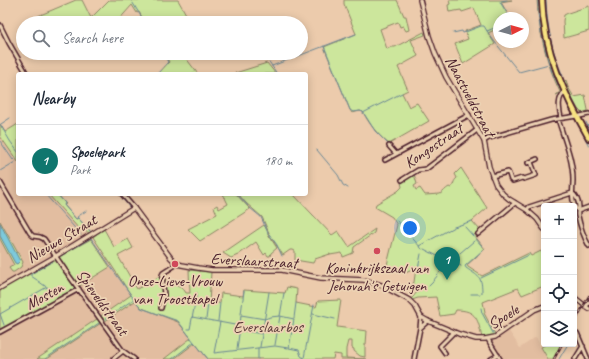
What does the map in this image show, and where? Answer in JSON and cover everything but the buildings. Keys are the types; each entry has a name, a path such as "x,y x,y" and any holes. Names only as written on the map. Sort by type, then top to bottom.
{"main road":[{"path":"542,0 547,43 554,65 565,91 589,137"}],"street":[{"name":"Naastveldstraat","path":"420,0 435,53 446,77 484,141 492,176 503,194 527,210 541,225"},
{"path":"0,25 16,55"},
{"path":"19,60 26,72"},
{"path":"565,91 559,101 560,119 573,170 572,196 589,246"},
{"path":"484,141 489,138 560,119 589,114"},
{"path":"385,160 469,115"},
{"name":"Kongostraat","path":"402,180 418,170 426,169 434,164 477,130"},
{"path":"389,146 396,154"},
{"path":"537,159 530,162 538,181"},
{"path":"492,176 508,172 511,180 513,181 536,175"},
{"name":"Spieveldstraat","path":"0,182 30,233 35,237 44,239 123,351 134,359"},
{"path":"527,210 529,207 572,193"},
{"name":"Everslaarstraat","path":"124,196 176,265 205,269 282,270 321,278 370,281 381,285 411,301 421,317 428,321"},
{"path":"478,234 515,203"},
{"path":"578,211 589,207"},
{"name":"Nieuwe Straat","path":"0,288 56,256 134,208"},
{"path":"161,308 164,295 162,275 176,265"},
{"name":"Mosten","path":"0,332 79,289"},
{"path":"577,299 588,308 589,302"},
{"name":"Spoele","path":"428,321 453,332 476,339 488,339 498,335 530,313 541,308"},
{"path":"414,359 421,317"},
{"path":"420,328 428,321"},
{"path":"445,353 440,346 453,332"},
{"path":"577,333 588,359"},
{"path":"488,339 500,359"},
{"path":"575,359 583,346"},
{"path":"113,359 123,351"},
{"path":"491,359 498,355"}],"shaded area":[{"path":"0,124 16,148 16,196 59,196 66,204 64,205 76,219 78,218 91,232 25,272 0,285"},
{"path":"110,267 142,308 178,322 208,359 0,359 0,330 60,298"},
{"path":"509,331 520,348 536,337 547,359 503,359 491,341"}],"green space":[{"path":"76,0 82,0 90,16 38,16"},
{"path":"109,0 178,0 187,16 141,16 139,12 137,13 132,5 122,16 93,16"},
{"path":"344,0 397,0 404,16 406,16 409,30 406,31 403,26 400,27 398,22 380,29 387,49 395,47 424,32 425,35 411,40 418,56 398,67 408,90 402,93 409,107 417,103 429,121 389,144 374,129 363,112 360,111 352,113 324,47 356,34 344,4"},
{"path":"449,0 512,0 501,2 507,12 493,12 493,31 488,33 493,41 493,45 463,64 455,44 468,39 465,31 481,25 474,8 462,12 461,10 449,12 448,5 450,4"},
{"path":"537,0 540,0 541,14 561,89 561,93 556,95 560,92 544,47 539,24"},
{"path":"589,6 589,31 564,38 564,15"},
{"path":"168,60 187,60 196,72 160,72 169,62"},
{"path":"267,63 274,72 238,72"},
{"path":"566,80 574,97 585,95 588,111 582,113 578,109 564,82"},
{"path":"0,124 5,132 16,125 16,159 0,136"},
{"path":"461,168 487,208 472,221 480,230 474,235 485,249 467,265 468,267 482,276 529,253 531,256 541,251 541,287 522,295 518,288 483,302 484,313 495,334 494,336 482,338 478,321 472,314 463,310 456,310 454,314 440,316 436,297 418,298 412,300 411,299 418,291 411,287 414,282 416,268 415,267 405,273 387,265 397,225 392,217 375,207 376,204 398,191 402,187 401,182 414,174 417,184 414,186 416,190 420,188 425,195 440,194 449,187 451,188 457,178 455,174"},
{"path":"50,196 59,196 66,204 64,205 76,219 78,218 91,232 80,230"},
{"path":"224,196 238,196 250,209 200,241 188,229 217,214 214,207 217,205 219,209 228,204"},
{"path":"240,196 295,196 332,235 338,231 349,247 375,229 374,233 354,247 353,253 343,257 342,253 330,254 315,259 313,263 295,260 295,251 290,250 283,255 268,233 277,248 271,253 270,256 266,253 264,255 256,242 238,255 231,258 223,253 264,225 269,233 262,217"},
{"path":"0,221 23,262 21,267 14,272 12,272 9,268 14,265 0,239"},
{"name":"Everslaarbos","path":"104,229 114,247 128,239 133,248 118,256 137,289 158,277 160,278 161,275 173,265 175,268 164,276 164,278 170,283 184,289 186,293 190,293 189,270 211,272 209,303 220,303 221,293 243,296 244,290 285,293 287,287 297,289 296,303 316,307 318,301 341,300 337,327 367,331 365,357 360,356 354,351 352,348 352,341 348,341 346,358 366,359 341,359 341,355 334,354 333,359 208,359 195,343 174,359 164,359 191,338 178,322 142,308 135,301 105,321 101,316 131,295 93,237"},
{"path":"91,239 110,267 60,298 0,330 0,289"},
{"path":"97,319 101,323 47,359 37,359"},
{"path":"541,347 559,347 553,359 548,359"}],"water":[{"path":"0,223 20,261 17,264 0,236"}],"waterway":[{"path":"131,0 141,16"},
{"path":"501,1 507,0"},
{"path":"538,0 538,7"},
{"path":"546,0 551,39 563,76"},
{"path":"500,2 506,12"},
{"path":"538,13 541,33"},
{"path":"453,33 462,31 463,33 481,26 484,26 487,31 493,28"},
{"path":"487,31 519,72 549,64"},
{"path":"308,52 356,34"},
{"path":"542,36 552,72"},
{"path":"324,46 350,110 353,112 363,112 375,131 388,144"},
{"path":"159,72 168,62 167,60"},
{"path":"267,60 276,72"},
{"path":"272,66 288,60"},
{"path":"553,74 561,91"},
{"path":"363,113 402,93"},
{"path":"563,95 570,110"},
{"path":"1,124 10,118"},
{"path":"586,122 589,129"},
{"path":"0,124 16,149"},
{"path":"578,124 589,146"},
{"path":"0,141 13,160 14,159"},
{"path":"317,150 338,175 343,185 348,188"},
{"path":"0,171 15,162"},
{"path":"47,196 81,235"},
{"path":"59,196 65,203 64,205 76,219 78,218 91,232 96,229"},
{"path":"239,196 248,206"},
{"path":"122,198 130,208"},
{"path":"250,208 261,217 268,233"},
{"path":"78,218 77,217 86,211"},
{"path":"98,228 119,215"},
{"path":"397,221 422,249"},
{"path":"419,246 454,227 472,221"},
{"path":"465,227 473,236"},
{"path":"269,234 277,245 282,256"},
{"path":"61,256 91,238 109,264"},
{"path":"475,238 482,246"},
{"path":"460,253 474,241"},
{"path":"424,249 445,260"},
{"path":"480,294 482,293 479,278 465,266 484,249"},
{"path":"418,269 421,254"},
{"path":"439,273 458,254"},
{"path":"481,278 529,255"},
{"path":"37,280 31,276 31,274 53,261"},
{"path":"457,264 461,266"},
{"path":"110,266 134,299"},
{"path":"433,281 438,275"},
{"path":"38,281 52,291"},
{"path":"429,286 433,282"},
{"path":"0,314 47,287"},
{"path":"241,314 244,291"},
{"path":"260,347 269,292"},
{"path":"188,329 190,329 197,293"},
{"path":"275,345 284,293"},
{"path":"471,294 479,294"},
{"path":"104,320 134,299 141,308 178,321 194,342"},
{"path":"218,321 220,303"},
{"path":"294,318 296,303"},
{"path":"206,319 208,304"},
{"path":"304,358 314,305"},
{"path":"481,308 482,313 493,333"},
{"path":"0,314 4,325"},
{"path":"313,314 335,319"},
{"path":"192,317 240,326 241,315 265,319 280,316 294,319 289,348 299,350 301,356 304,358"},
{"path":"220,322 214,353 275,346 288,348"},
{"path":"45,359 99,323"},
{"path":"237,349 240,327"},
{"path":"240,330 262,334"},
{"path":"172,359 194,342 208,359"},
{"path":"559,359 566,347"},
{"path":"258,348 258,359"}],"railway":[{"path":"577,318 589,296"},
{"path":"554,359 560,347"}],"place":[{"name":"Koninkrijkszaal van Jehovah's Getuigen","path":"377,251"},
{"name":"Onze-Lieve-Vrouw van Troostkapel","path":"175,264"},
{"name":"Spoelepark","path":"447,280"}]}
